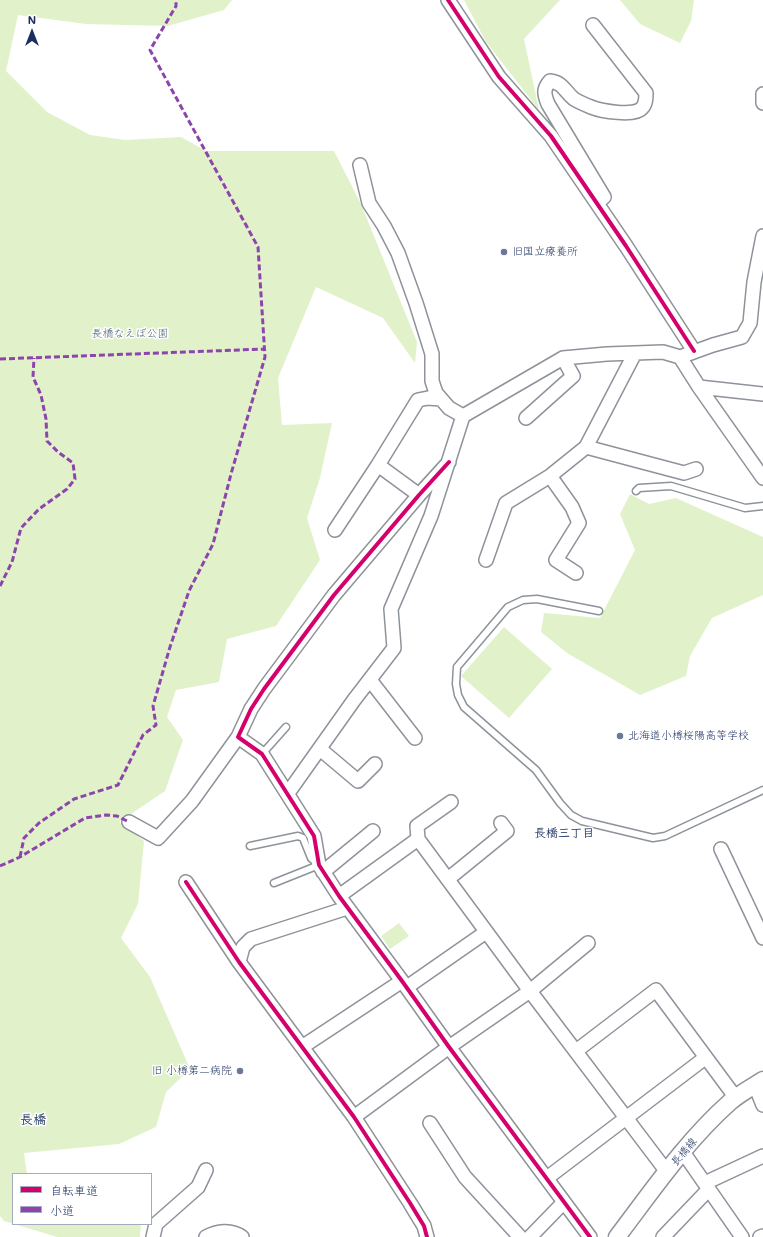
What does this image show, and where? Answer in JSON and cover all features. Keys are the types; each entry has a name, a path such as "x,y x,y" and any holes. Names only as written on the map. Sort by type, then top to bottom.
{"street":[{"path":"448,0 499,77 551,136 626,246 694,351"},
{"path":"593,25 646,93 645,102 642,109 635,112 617,112 598,110 589,107 574,99 558,82 550,81 546,86 545,95 548,104 604,197 596,203"},
{"path":"763,94 763,103"},
{"path":"360,165 369,203 384,226 398,253 411,289 432,354 432,381 436,393 450,408 463,416"},
{"path":"288,793 394,648 391,609 431,516 463,416 562,358 607,354 663,352 680,357 713,344 742,338 750,323 754,282 763,236"},
{"path":"486,560 506,503 550,476 586,447 635,353"},
{"path":"680,357 699,387 763,478"},
{"path":"526,418 573,376 562,358"},
{"path":"699,387 763,394"},
{"path":"335,530 378,465 418,400 428,398 441,399"},
{"path":"586,447 684,473 696,469"},
{"path":"128,822 158,838 192,801 238,737 251,709 264,689 334,595 449,462"},
{"path":"378,465 419,495"},
{"path":"550,476 572,507 579,523 556,560 576,573"},
{"path":"370,680 415,738"},
{"path":"238,737 262,754 314,836 321,868 347,908 405,984 449,1047 590,1237"},
{"path":"320,749 358,781 375,764"},
{"path":"451,802 417,826 418,839 530,991 628,1118 667,1172"},
{"path":"448,880 507,831 501,823"},
{"path":"321,868 373,831"},
{"path":"339,896 418,839"},
{"path":"721,848 763,938"},
{"path":"186,882 239,962 354,1116 424,1226 427,1237"},
{"path":"239,962 243,947 251,939 347,908"},
{"path":"302,1047 486,932"},
{"path":"354,1116 449,1047 530,991 588,943"},
{"path":"576,1051 656,990 736,1098"},
{"path":"547,1178 706,1058"},
{"path":"759,1083 763,1105"},
{"name":"長橋線","path":"617,1237 667,1172 708,1123 736,1098 759,1083"},
{"path":"430,1123 465,1177 520,1237"},
{"path":"683,1152 742,1237"},
{"path":"663,1237 707,1186 763,1156"},
{"path":"153,1237 156,1224 198,1188 206,1170"},
{"path":"530,1237 564,1202"},
{"path":"206,1237 215,1232 228,1232 239,1234 242,1237"}],"lane":[{"path":"636,491 639,488 671,486 745,508 763,506"},
{"path":"599,611 538,599 523,600 508,607 457,667 456,684 458,695 464,707 536,770 560,803 571,815 582,821 653,838 665,836 763,790"},
{"path":"262,754 286,727"},
{"path":"250,846 298,836 303,838 311,858 321,868 274,883"}],"green space":[{"name":"長橋なえぼ公園","path":"0,0 232,0 224,10 168,26 86,24 18,15 6,71 47,112 90,135 125,140 181,137 206,151 334,151 361,204 417,342 415,363 383,318 316,287 278,378 282,425 332,423 320,478 307,518 320,560 276,626 227,639 219,682 176,690 167,717 183,740 165,791 119,822 144,841 138,904 121,938 150,977 190,1069 166,1092 156,1127 119,1144 24,1153 27,1173 12,1173 12,1224 4,1221 0,1216"},
{"path":"464,0 560,0 524,39 539,110 486,42"},
{"path":"620,0 694,0 691,21 680,43 640,24"},
{"path":"630,494 649,504 676,498 763,537 763,595 712,618 690,656 686,676 640,695 567,653 541,632 544,613 600,618 635,550 620,514"},
{"path":"504,627 552,669 509,718 461,676"},
{"path":"399,923 409,936 390,949 381,936"},
{"path":"17,1225 141,1225 140,1237 57,1237"}],"marked path":[{"path":"20,857 24,838 39,823 74,799 118,785 143,735 156,725 153,706 170,647 189,591 213,544 231,474 265,357 258,247 150,50 176,6 176,0"},
{"path":"0,359 265,349"},
{"path":"0,586 12,562 21,528 39,509 67,489 75,479 73,463 58,452 47,441 46,419 41,395 33,377 34,358"},
{"path":"0,866 20,857 85,818 106,815 117,816 129,822"}],"cycle path":[{"path":"448,0 499,77 551,136 626,246 694,351"},
{"path":"449,462 334,595 264,689 251,709 238,737 262,754 314,836 319,865 339,896 590,1237"},
{"path":"186,882 239,962 354,1117 424,1226 427,1237"}],"place":[{"name":"旧国立療養所","path":"504,252"},
{"name":"北海道小樽桜陽高等学校","path":"620,736"},
{"name":"旧 小樽第二病院","path":"240,1071"}],"district":[{"name":"長橋三丁目","path":"564,833"},
{"name":"長橋","path":"33,1120"}]}
